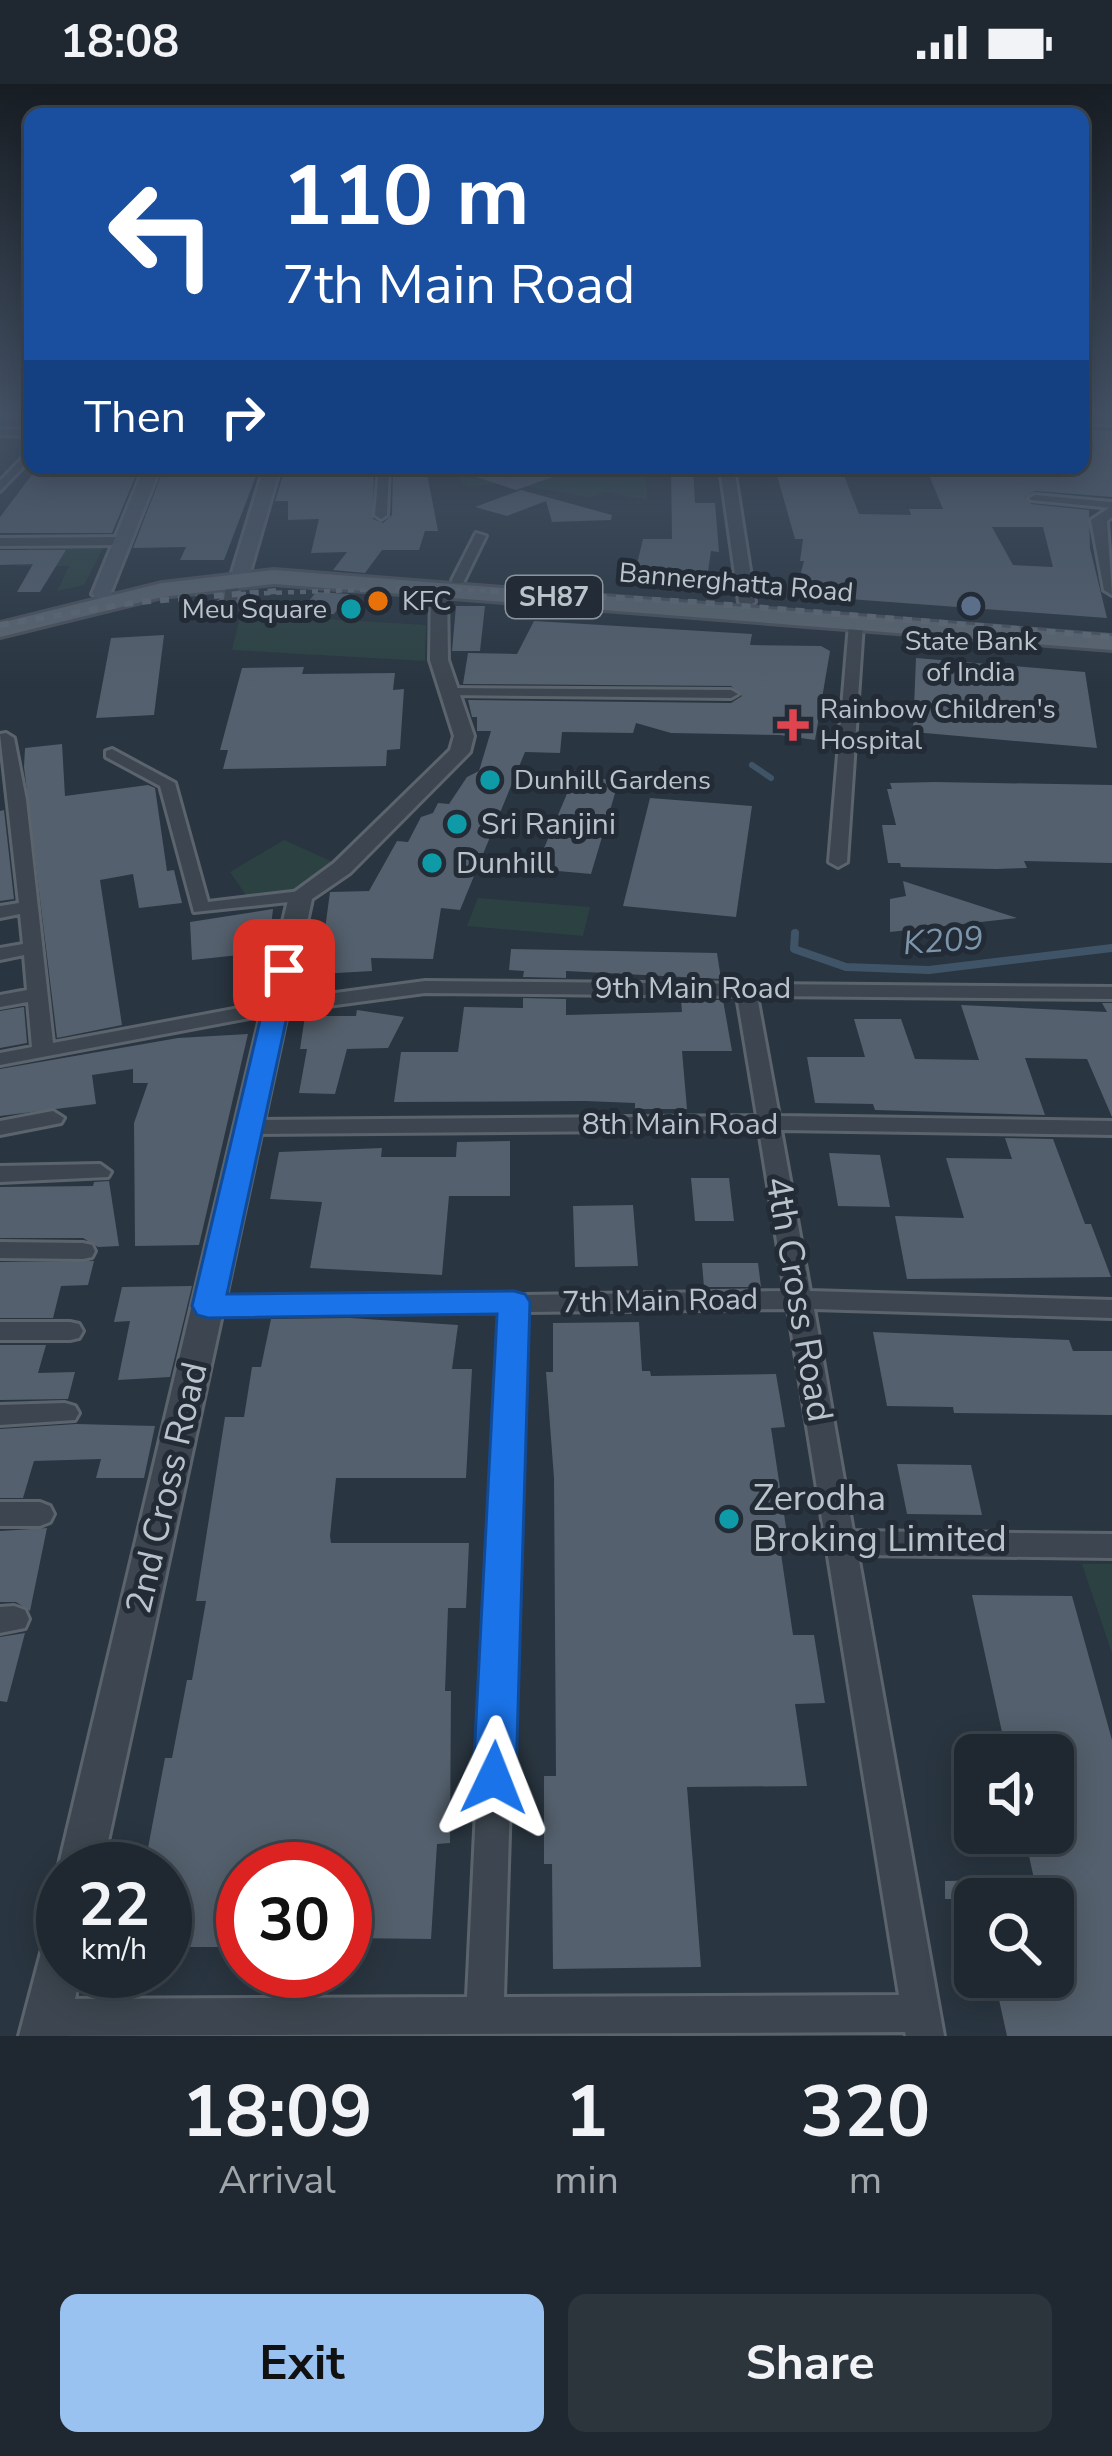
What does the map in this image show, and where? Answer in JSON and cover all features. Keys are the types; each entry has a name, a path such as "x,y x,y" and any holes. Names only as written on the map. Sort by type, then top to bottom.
{"main road":[{"path":"106,597 136,505"},
{"path":"233,578 259,505"},
{"name":"Bannerghatta Road","path":"0,621 106,597 233,578 448,584 1112,629"},
{"name":"Bannerghatta Road","path":"448,584 856,624 1112,643"},
{"name":"Bannerghatta Road","path":"0,630 106,597"}],"street":[{"path":"381,515 382,505"},
{"path":"733,505 747,602"},
{"path":"1112,508 1100,520 1112,590"},
{"path":"112,754 167,783 201,908 301,896 342,868 460,752 464,736 439,660 448,584 480,536"},
{"path":"0,542 121,542"},
{"path":"838,862 856,624"},
{"path":"451,692 731,694"},
{"path":"0,739 6,738 9,801 21,833 43,1051"},
{"path":"0,836 21,833"},
{"path":"0,875 25,871"},
{"name":"2nd Cross Road","path":"86,1842 301,896"},
{"path":"0,912 28,907"},
{"path":"0,954 33,948"},
{"name":"9th Main Road","path":"0,1059 276,1006 425,987 1112,993"},
{"name":"4th Cross Road","path":"746,988 923,2024"},
{"path":"0,1001 37,994"},
{"path":"0,1128 53,1118"},
{"name":"8th Main Road","path":"248,1127 769,1124 1112,1128"},
{"path":"0,1174 100,1172"},
{"path":"0,1250 82,1251"},
{"name":"7th Main Road","path":"208,1306 799,1300 1112,1309"},
{"path":"484,2026 514,1302"},
{"path":"0,1331 70,1331"},
{"path":"0,1415 65,1413"},
{"path":"0,1514 40,1514"},
{"path":"841,1544 1112,1546"},
{"path":"45,2027 923,2024"}],"green space":[{"path":"105,544 84,585 57,591 69,566 16,566 30,545"},
{"path":"241,614 426,625 425,661 232,650"},
{"path":"284,840 333,862 296,893 248,898 230,872"},
{"path":"478,898 590,907 583,936 467,926"},
{"path":"1082,1564 1112,1564 1112,1653"}],"building":[{"path":"9,505 124,505 112,533 0,533 0,517"},
{"path":"150,505 245,505 224,560 180,560 186,547 133,548"},
{"path":"288,505 373,505 373,519 383,523 392,515 392,505 433,505 438,531 425,531 419,550 382,550 365,573 333,570 347,552 311,553 319,519 288,520"},
{"path":"480,505 535,505 507,516 475,507"},
{"path":"547,505 576,505 612,515 611,520 552,522"},
{"path":"672,505 715,505 719,552 711,551 708,571 636,568 643,539 672,539"},
{"path":"785,505 856,505 859,514 911,515 909,509 943,509 941,505 1042,505 1089,510 1090,548 1107,618 795,595 804,561 800,561 803,539 795,539","holes":["992,527 1043,527 1053,567 1013,565"]},
{"path":"0,550 66,550 40,592 17,592 33,564 0,565"},
{"path":"316,592 349,594 334,614 299,614"},
{"path":"456,606 485,606 480,651 452,651"},
{"path":"534,621 752,634 750,645 821,646 830,651 815,740 671,733 636,723 633,733 562,732 560,753 525,752 460,910 441,908 433,959 371,958 372,971 319,974 330,892 369,891 397,841 408,842 421,817 433,813 438,803 449,804 467,777 479,771 491,731 477,731 477,717 472,717 468,700 731,703 742,696 731,686 463,684 468,653 517,654"},
{"path":"164,635 154,715 96,718 111,638"},
{"path":"916,658 1085,672 1097,748 913,732"},
{"path":"304,667 302,674 395,673 393,690 404,689 400,749 387,750 386,766 223,769 228,750 220,750 242,668"},
{"path":"62,744 65,796 148,785 155,788 167,871 174,870 182,903 139,908 133,874 100,880 122,1025 57,1038 24,767 25,748"},
{"path":"574,777 619,780 591,874 547,870 553,854 542,853"},
{"path":"890,783 1112,785 1112,863 1024,861 1027,868 996,869 888,863 882,825 896,825 887,789 892,789"},
{"path":"650,798 752,806 736,917 623,906"},
{"path":"4,810 14,899 0,901 0,811"},
{"path":"903,881 1017,918 890,932 890,899 906,896"},
{"path":"273,909 268,952 192,960 190,922"},
{"path":"511,949 717,953 721,979 566,971 566,978 523,977 524,971 509,970"},
{"path":"523,998 566,999 566,1015 682,1012 681,1000 723,1000 732,1051 682,1051 687,1109 635,1109 635,1103 585,1101 394,1102 401,1052 458,1052 464,1007 523,1008"},
{"path":"1102,1003 1112,1003 1112,1117 1087,1059 1025,1058 1045,1115 875,1110 873,1104 815,1103 807,1057 865,1057 854,1019 901,1019 915,1059 979,1060 961,1005 1107,1012"},
{"path":"24,1007 27,1043 0,1048 0,1011"},
{"path":"357,1010 404,1017 388,1048 347,1049 335,1094 299,1093 307,1049 300,1049 305,1016 356,1016"},
{"path":"248,1034 199,1245 135,1246 134,1123 148,1083 133,1083 133,1069 92,1075 96,1104 0,1116 0,1069 178,1038"},
{"path":"1005,1138 1053,1139 1111,1277 907,1279 895,1216 964,1218 946,1158 1012,1159"},
{"path":"510,1141 510,1196 449,1196 442,1275 310,1268 322,1202 270,1199 279,1152 382,1148 381,1157 456,1157 457,1142"},
{"path":"829,1153 880,1155 890,1207 838,1206"},
{"path":"691,1178 729,1178 734,1221 695,1221"},
{"path":"109,1181 119,1246 98,1247 83,1238 0,1238 0,1187 93,1186"},
{"path":"633,1205 638,1266 575,1267 573,1206"},
{"path":"94,1261 88,1285 61,1286 53,1318 0,1318 0,1262"},
{"path":"702,1263 758,1263 761,1287 704,1287"},
{"path":"192,1286 170,1377 118,1380 130,1321 114,1322 122,1287"},
{"path":"271,1319 458,1325 452,1369 472,1369 466,1478 336,1478 330,1536 331,1543 469,1543 466,1608 448,1608 445,1691 451,1691 450,1843 437,1844 431,1939 372,1938 372,1842 216,1842 216,1947 192,1947 192,1842 149,1842 165,1758 172,1758 187,1680 192,1680 206,1601 196,1601 225,1417 244,1417 252,1367 261,1367"},
{"path":"639,1322 642,1371 650,1371 651,1376 776,1374 785,1427 771,1428 789,1547 780,1547 793,1635 814,1635 825,1703 795,1704 807,1786 687,1787 701,1967 553,1969 552,1864 544,1864 544,1776 556,1776 554,1478 546,1372 553,1372 553,1323"},
{"path":"873,1332 1069,1340 1073,1351 1112,1351 1112,1415 954,1413 953,1407 887,1406"},
{"path":"0,1345 46,1345 38,1373 75,1372 68,1399 0,1400"},
{"path":"155,1426 144,1478 96,1478 101,1459 34,1461 23,1498 0,1498 0,1429"},
{"path":"897,1464 971,1465 982,1515 907,1514"},
{"path":"47,1528 30,1611 16,1602 0,1602 0,1531"},
{"path":"972,1595 1072,1596 1112,1740 1112,2036 1007,2036 999,1998 1074,1998 1074,1878 1034,1878 1029,1854 1074,1854 1074,1734 1002,1734"},
{"path":"25,1633 7,1702 0,1701 0,1637"},
{"path":"945,1881 954,1881 954,1899 945,1899"}],"waterway":[{"name":"K209","path":"752,765 771,778"},
{"name":"K209","path":"795,933 794,949 846,967 929,970 1112,948"}],"railway":[{"path":"240,594 416,588 568,594"},
{"path":"0,625 138,602 276,591"},
{"path":"490,591 694,602 1112,637"}],"place":[{"name":"KFC","path":"378,601"},
{"name":"State Bank of India","path":"971,606"},
{"name":"Meu Square","path":"351,609"},
{"name":"Rainbow Children's Hospital","path":"793,725"},
{"name":"Dunhill Gardens","path":"490,780"},
{"name":"Sri Ranjini","path":"457,824"},
{"name":"Dunhill","path":"432,863"},
{"name":"Zerodha Broking Limited","path":"729,1519"}],"route":[{"path":"284,970 208,1306 514,1302 494,1778"}]}
